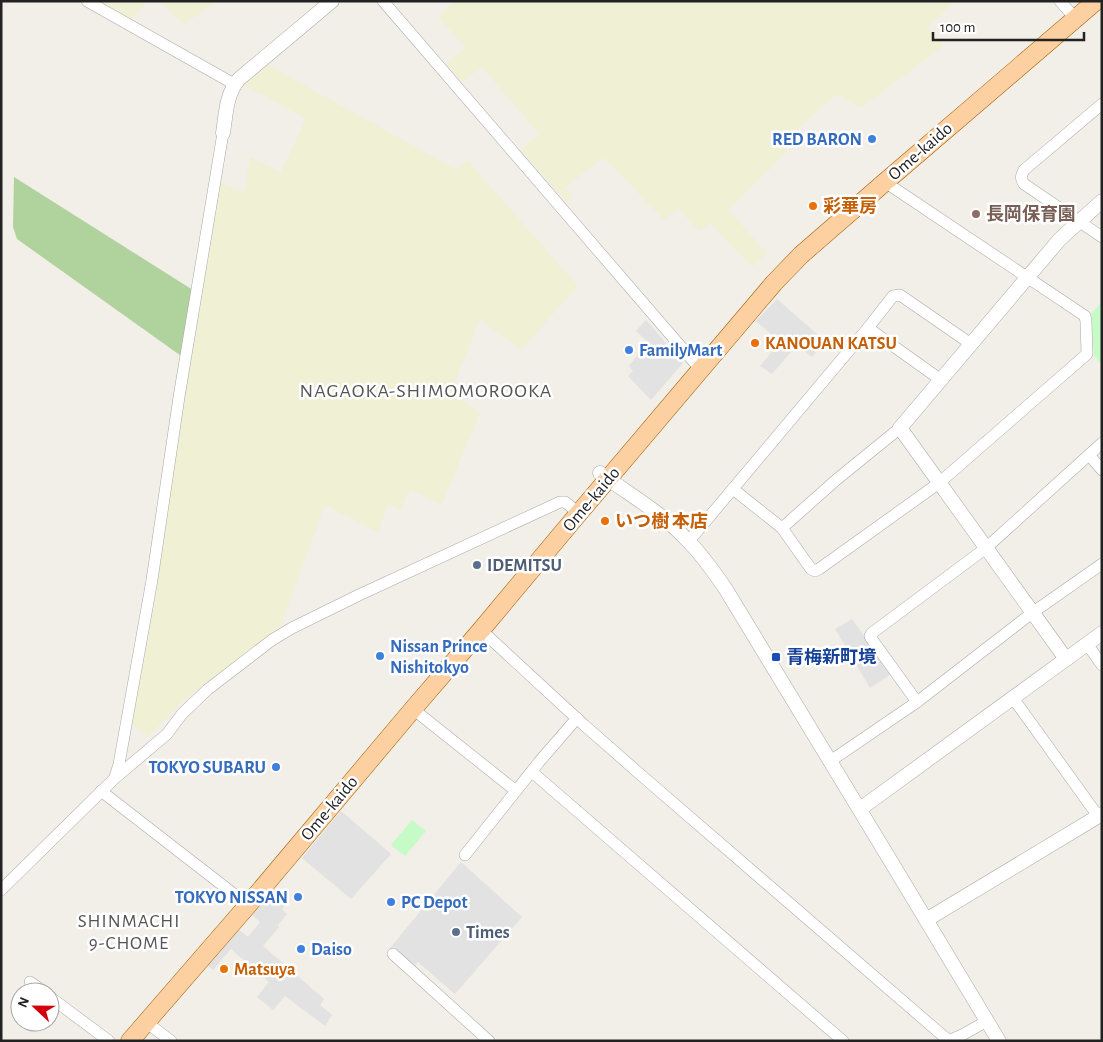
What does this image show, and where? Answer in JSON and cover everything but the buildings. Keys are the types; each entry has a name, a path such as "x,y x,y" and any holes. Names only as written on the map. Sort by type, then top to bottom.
{"main road":[{"name":"Ome-kaido","path":"697,366 746,300 804,242 884,170 1072,8 1096,1"},
{"name":"Ome-kaido","path":"130,1041 243,901 697,366 801,256 885,182 1072,8"},
{"name":"Ome-kaido","path":"119,1041 127,1029 243,901 481,630 575,510"}],"street":[{"path":"87,1 234,84"},
{"path":"115,778 152,580 179,397 229,96 234,84 239,79 332,1"},
{"path":"383,1 697,366"},
{"path":"1102,104 1024,170 1021,176 1024,184 1102,237"},
{"path":"733,489 782,528 811,569 815,571 940,483 1087,354 1085,316 885,182"},
{"path":"782,528 836,480 900,428 1060,239 1102,201"},
{"path":"689,541 893,296 900,295 971,344"},
{"path":"868,328 941,380"},
{"path":"900,428 1066,659"},
{"path":"918,702 870,636 986,548 1102,443"},
{"path":"1089,455 1102,470"},
{"path":"604,476 658,514 689,541 725,588 999,1041"},
{"path":"1,890 101,791 167,734 182,714 207,690 280,634 392,579 560,502 565,502 575,510"},
{"path":"829,762 918,702 1032,612 1102,564"},
{"path":"481,630 591,732 949,1041 987,1020"},
{"path":"860,809 1102,633"},
{"path":"1087,644 1102,665"},
{"path":"926,920 1101,817 1012,698"},
{"path":"413,709 516,791"},
{"path":"465,855 539,762 577,718"},
{"path":"532,772 843,1041"},
{"path":"101,791 243,901"},
{"path":"393,954 481,1038"},
{"path":"60,1004 109,1041"},
{"path":"146,1022 171,1041"}],"green space":[{"path":"108,1 147,1 126,24 102,8"},
{"path":"159,1 217,1 184,24"},
{"path":"455,1 954,1 927,29 944,45 861,108 837,94 781,143 788,151 728,210 767,253 752,267 710,223 699,231 678,208 664,220 603,157 565,188 573,197 567,203 521,150 539,134 482,67 463,82 446,64 466,47 438,17"},
{"path":"268,65 455,169 468,161 578,286 521,350 480,319 451,392 480,413 441,505 410,489 400,510 388,504 378,532 325,505 280,627 185,699 148,737 129,722 217,181 244,192 250,157 281,172 306,119 243,84"},
{"path":"14,177 196,292 184,358 17,239 13,227"},
{"path":"1102,302 1102,365 1094,356 1091,314"},
{"path":"412,820 426,831 405,856 391,845"}],"shaded area":[{"path":"777,299 826,342 812,357 797,345 772,374 760,366 780,342 756,321"},
{"path":"646,320 683,363 651,400 628,376 633,371 629,366 648,342 636,331"},
{"path":"852,619 891,674 870,688 835,629"},
{"path":"341,811 391,854 351,899 302,858"},
{"name":"Times","path":"461,862 522,917 455,994 418,962 413,968 390,948"},
{"path":"274,892 287,903 282,909 287,914 263,946 324,999 320,1005 332,1015 325,1026 285,996 273,1010 257,997 269,982 231,949 213,970 208,966 239,930 248,937 260,922 252,915"}],"place":[{"name":"RED BARON","path":"872,139"},
{"name":"彩華房","path":"813,206"},
{"name":"長岡保育園","path":"976,214"},
{"name":"KANOUAN KATSU","path":"755,343"},
{"name":"FamilyMart","path":"629,350"},
{"name":"いつ樹 本店","path":"605,521"},
{"name":"IDEMITSU","path":"477,565"},
{"name":"Nissan Prince Nishitokyo","path":"380,656"},
{"name":"青梅新町境","path":"776,657"},
{"name":"TOKYO SUBARU","path":"276,767"},
{"name":"TOKYO NISSAN","path":"298,897"},
{"name":"PC Depot","path":"391,902"},
{"name":"Times","path":"456,932"},
{"name":"Daiso","path":"301,949"},
{"name":"Matsuya","path":"224,969"}],"district":[{"name":"NAGAOKA-SHIMOMOROOKA","path":"426,390"},
{"name":"SHINMACHI 9-CHOME","path":"129,931"}]}
